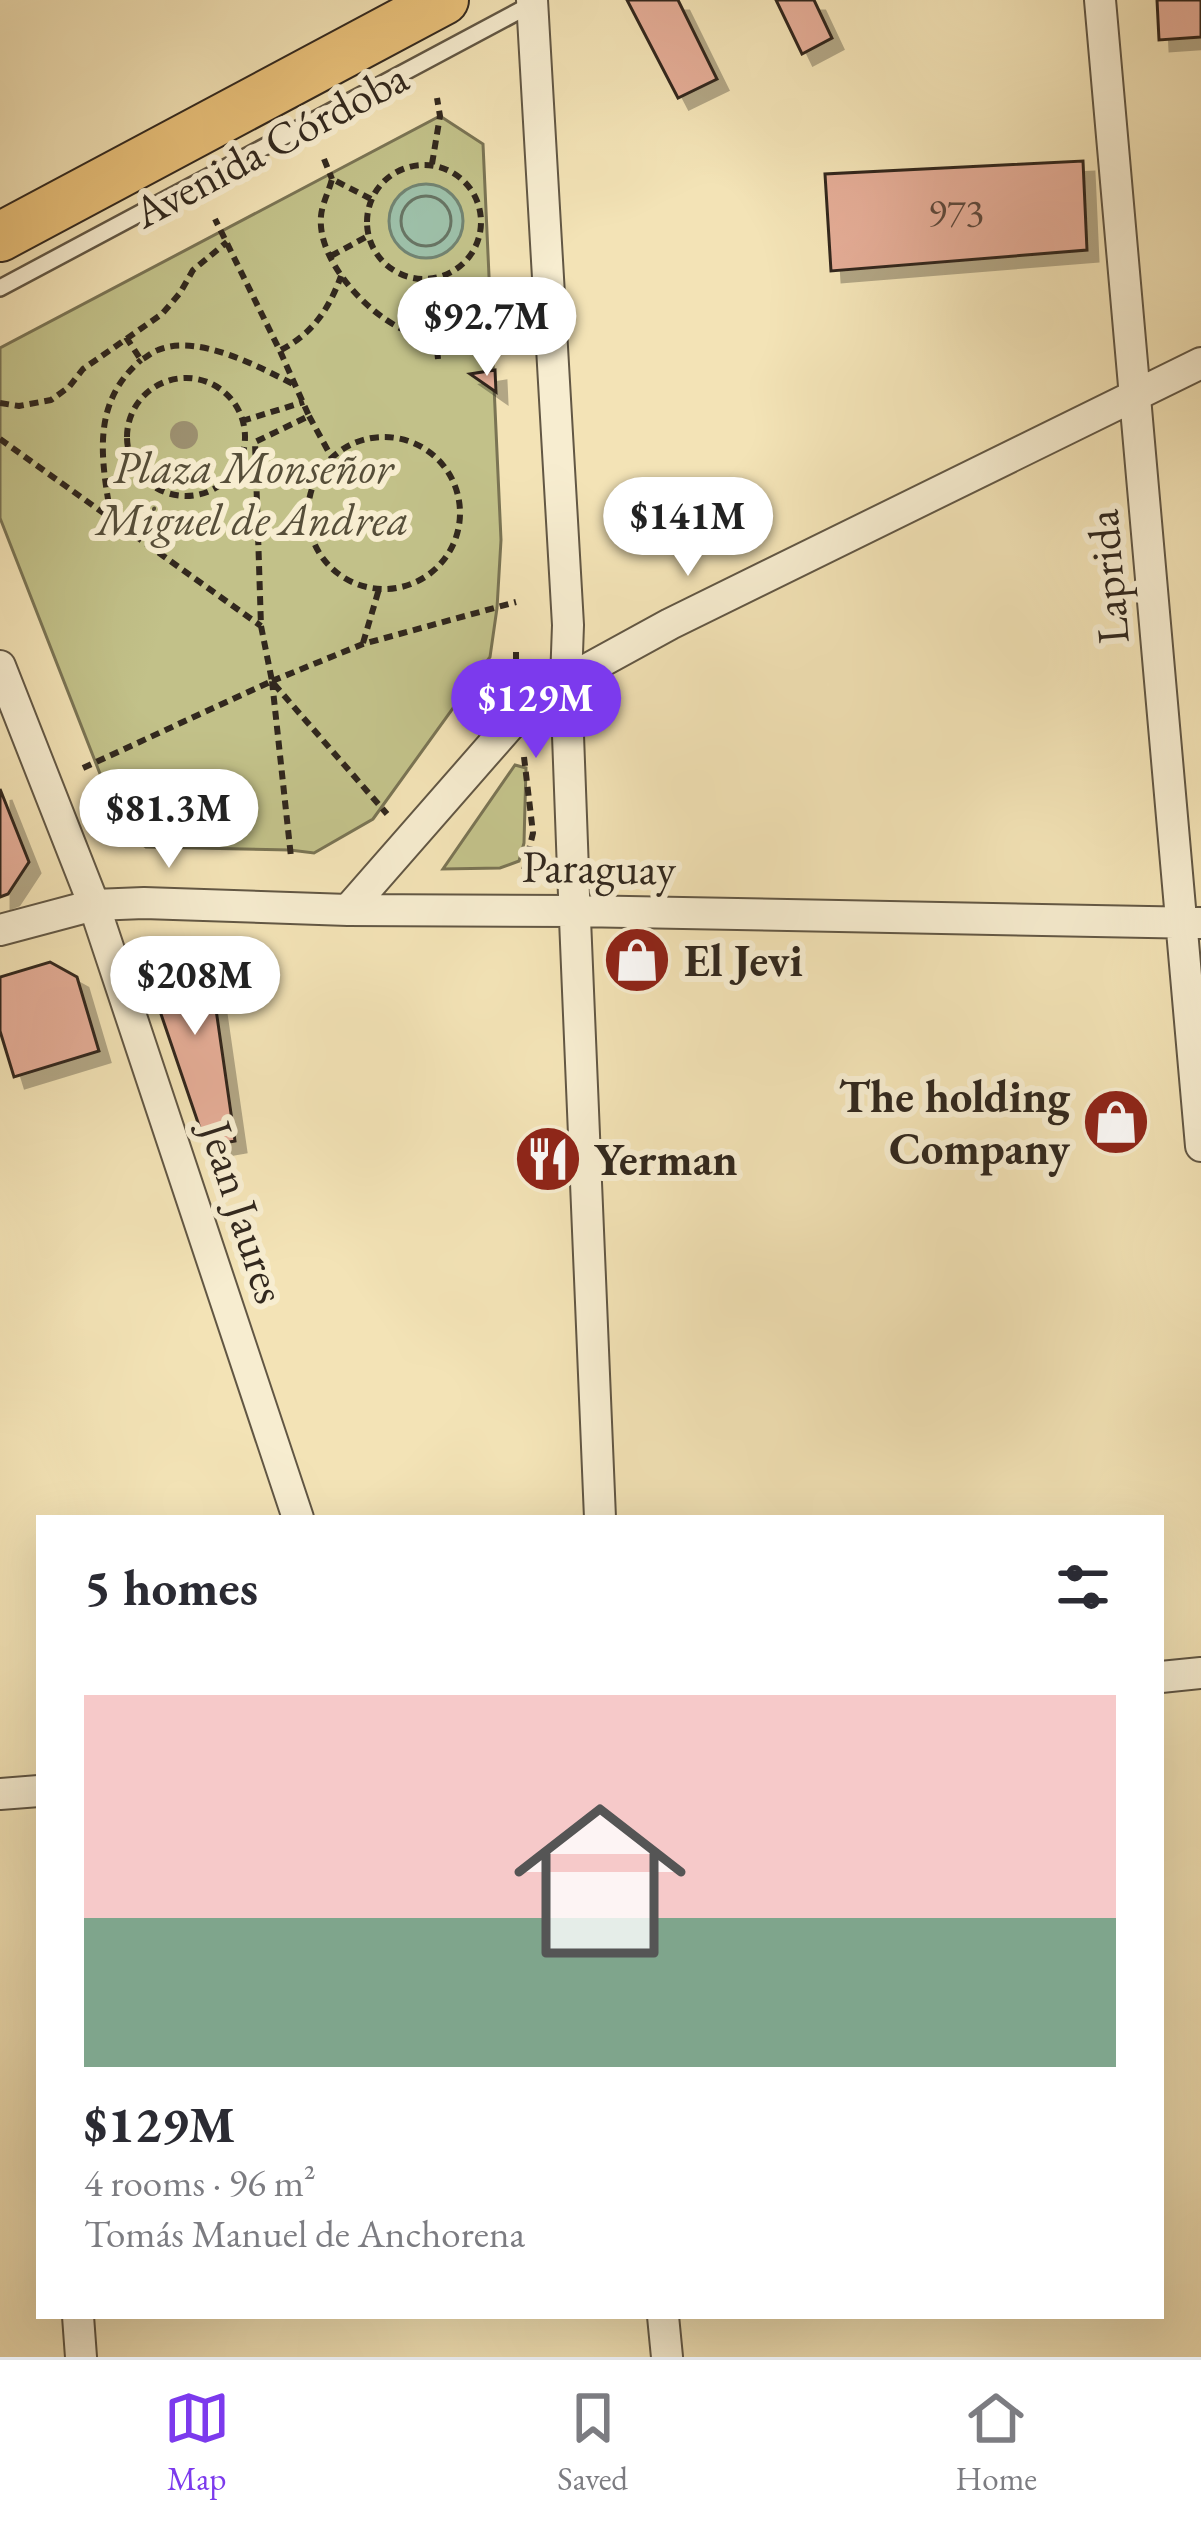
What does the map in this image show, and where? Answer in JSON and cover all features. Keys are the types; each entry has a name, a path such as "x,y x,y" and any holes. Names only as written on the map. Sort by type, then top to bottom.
{"main road":[{"name":"Avenida Córdoba","path":"0,237 445,0"}],"street":[{"name":"Laprida","path":"1100,0 1192,923 1201,1146"},
{"path":"535,1 568,625 566,681 600,1515"},
{"path":"348,910 516,718 566,681 670,624 1201,363"},
{"name":"Jean Jaures","path":"0,666 94,905 297,1515"},
{"name":"Paraguay","path":"0,930 94,905 144,903 1192,923"},
{"path":"1164,1677 1201,1673"},
{"path":"0,1795 36,1794"},
{"path":"78,2319 81,2357"},
{"path":"663,2319 667,2357"}],"lane":[{"name":"Avenida Córdoba","path":"0,288 535,1"}],"path":[{"path":"432,164 440,116 437,98"},
{"path":"324,160 332,179 371,200"},
{"path":"432,164 452,170 467,182 478,199 482,219 471,256 456,270 420,279 387,266 368,236 367,218 380,184 412,165 432,164"},
{"path":"332,179 320,217 341,276 382,317 436,341"},
{"path":"214,219 332,458"},
{"path":"331,256 368,236"},
{"path":"0,404 51,400 83,369 162,314 193,270 227,242"},
{"path":"280,351 316,324 341,276"},
{"path":"430,278 438,359"},
{"path":"126,337 141,360"},
{"path":"112,520 103,421 123,375 141,360 159,349 184,345 239,360 297,387"},
{"path":"180,378 217,387 231,399 242,421 243,453 235,470 204,493 165,493 135,467 128,449 133,410 161,383 180,378"},
{"path":"242,421 304,402"},
{"path":"291,857 272,681 261,626 256,442 309,416"},
{"path":"372,438 398,438 422,447 442,463 455,485 460,510 457,536 445,559 426,577 403,587 379,589 355,583 334,570 309,530 308,506 315,482 332,458 372,438"},
{"path":"0,439 261,626"},
{"path":"363,644 379,589"},
{"path":"83,768 363,644 516,602"},
{"path":"272,681 387,814"},
{"path":"523,875 523,911"}],"green space":[{"name":"Plaza Monseñor Miguel de Andrea","path":"440,116 483,144 501,540 490,657 373,819 314,853 146,847 122,830 0,518 0,348"},
{"path":"515,765 526,768 524,843 519,861 500,868 443,869"}],"water":[{"path":"426,184 452,195 463,221 452,247 426,258 400,247 389,221 400,195"}],"building":[{"path":"627,0 678,0 717,79 678,98"},
{"path":"776,0 814,0 832,38 802,54"},
{"path":"1157,0 1201,0 1201,37 1159,40"},
{"path":"1083,161 1087,250 831,271 825,174"},
{"path":"495,370 496,392 470,374"},
{"path":"0,789 29,862 8,894 0,897"},
{"path":"162,953 208,954 235,1141 206,1146 147,973"},
{"path":"50,962 77,977 99,1051 14,1077 0,1031 0,977"}],"place":[{"name":"El Jevi","path":"637,960"},
{"name":"The holding Company","path":"1116,1122"},
{"name":"Yerman","path":"548,1159"}]}
